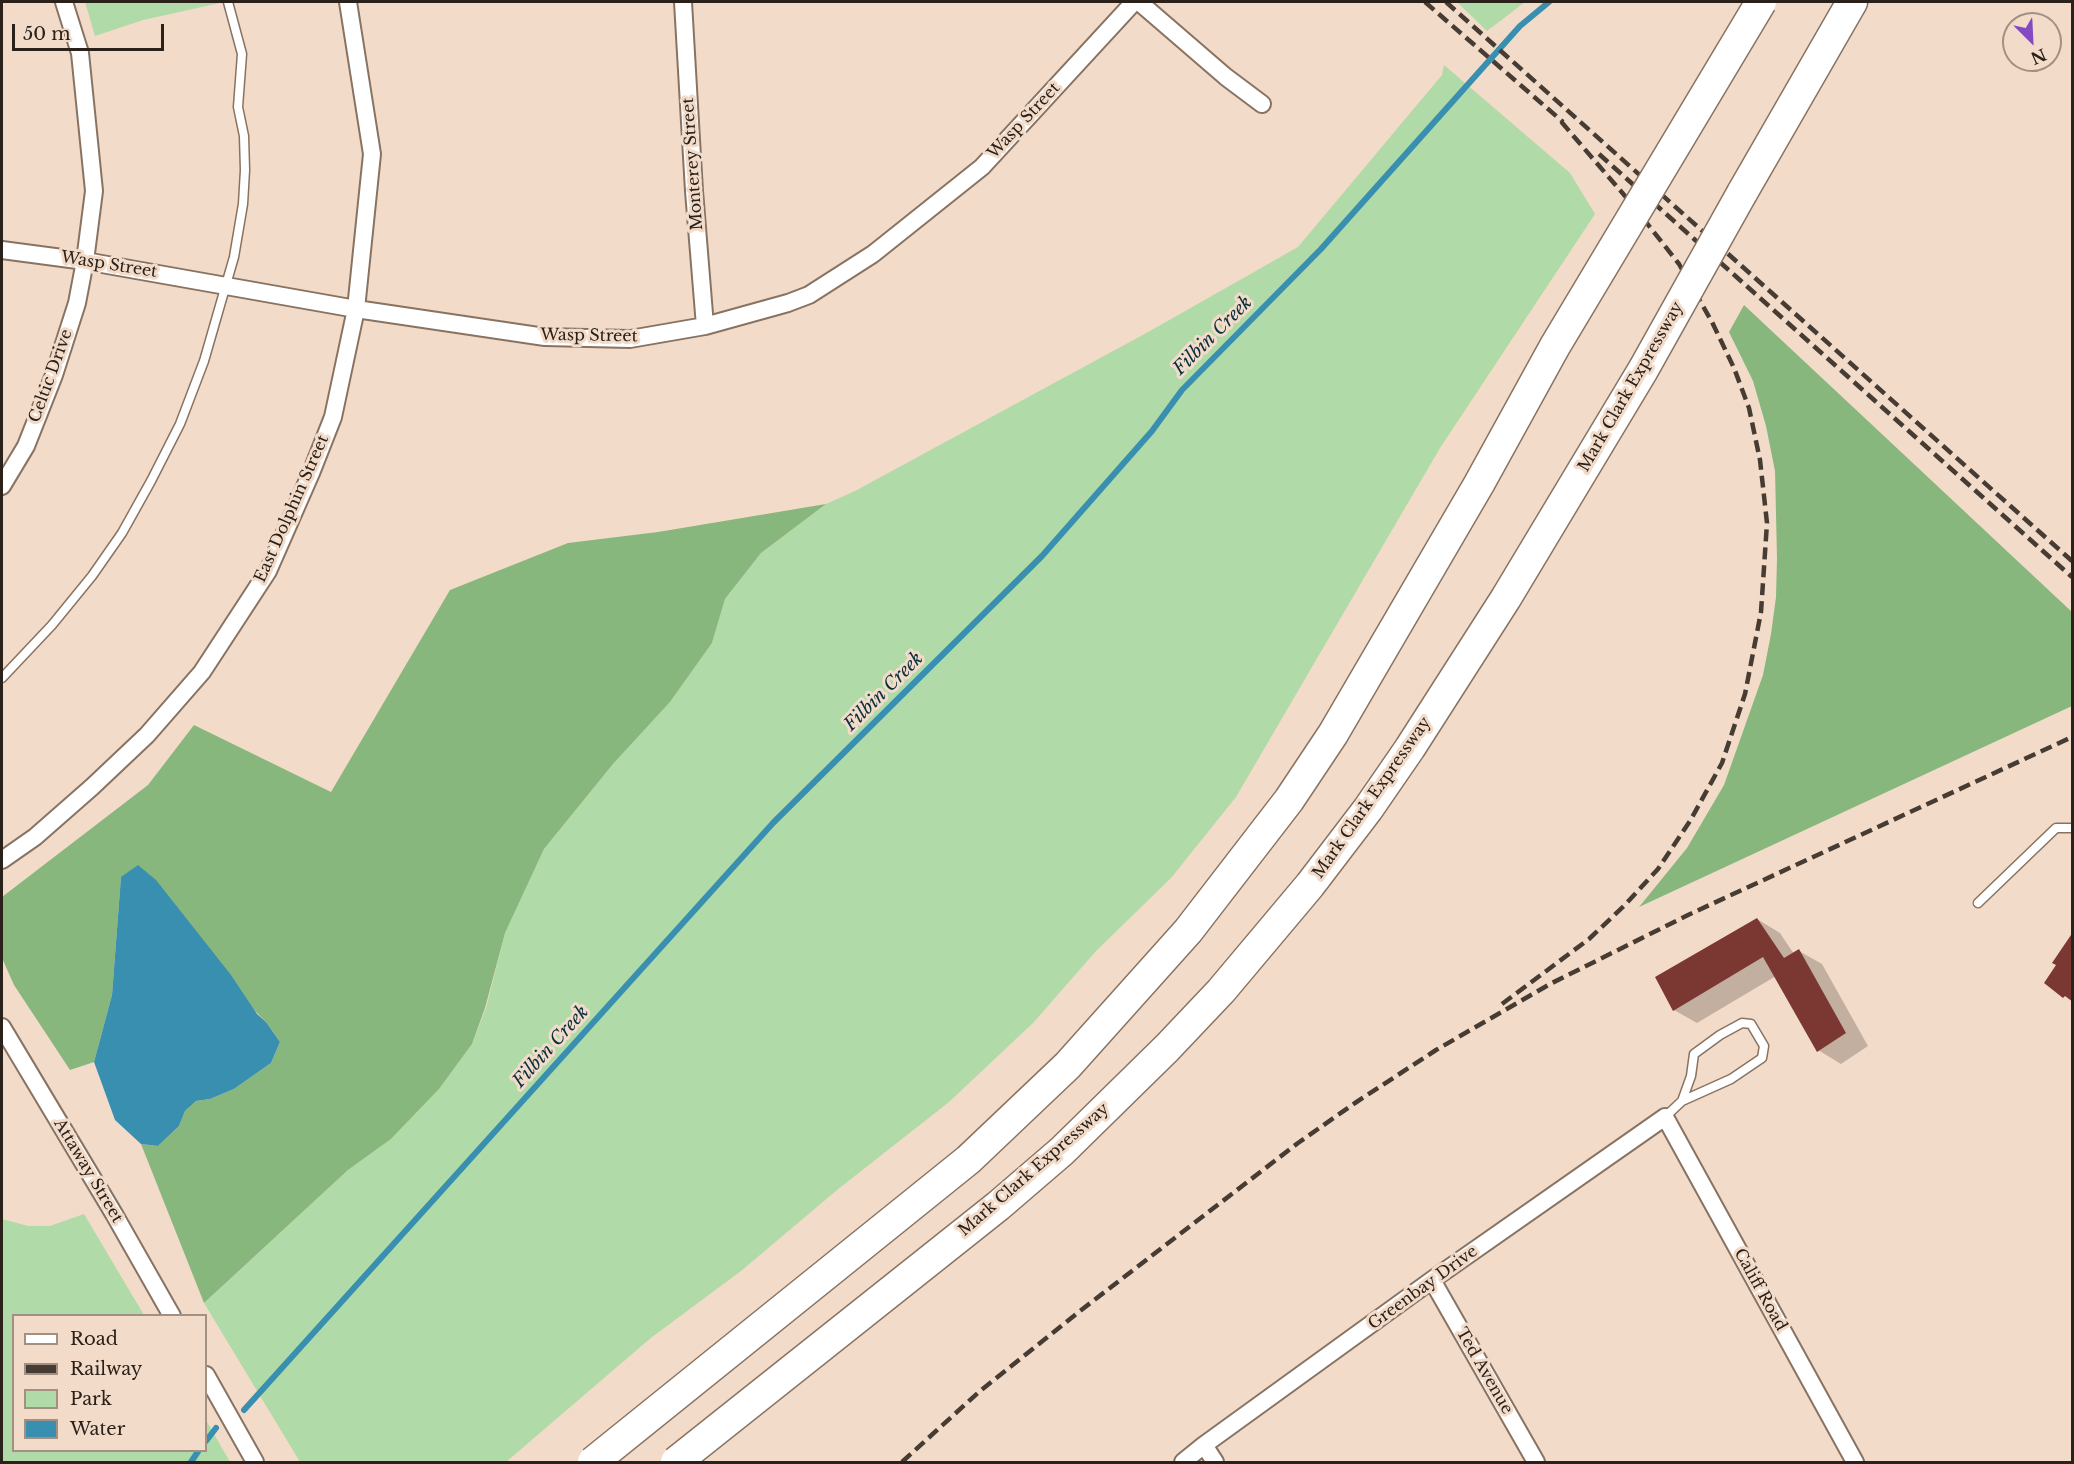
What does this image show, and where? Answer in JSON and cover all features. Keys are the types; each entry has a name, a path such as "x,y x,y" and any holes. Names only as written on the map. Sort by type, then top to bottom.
{"highway":[{"path":"1671,149 1745,2"},
{"path":"593,1462 968,1160 1068,1065 1188,931 1289,800 1339,724 1479,484 1555,346 1761,2"},
{"name":"Mark Clark Expressway","path":"676,1462 998,1206 1062,1151 1167,1048 1221,991 1310,885 1368,810 1506,598 1643,370 1852,2"},
{"path":"1821,53 1860,2"}],"street":[{"name":"Celtic Drive","path":"2,486 26,446 54,375 77,303 94,191 80,53 64,2"},
{"name":"East Dolphin Street","path":"2,860 35,837 147,735 202,672 268,571 311,473 333,417 356,309 372,153 348,2"},
{"name":"Monterey Street","path":"683,2 694,191 705,326"},
{"name":"Wasp Street","path":"2,250 85,261 356,309 545,337 630,339 705,326 798,299 873,254 982,167 1136,2"},
{"path":"1136,2 1262,104"},
{"name":"Attaway Street","path":"2,1027 171,1314"},
{"name":"Greenbay Drive","path":"1183,1462 1432,1280 1665,1117"},
{"name":"Califf Road","path":"1665,1117 1856,1462"},
{"name":"Ted Avenue","path":"1432,1280 1536,1462"},
{"path":"207,1377 255,1462"},
{"path":"1204,1445 1215,1462"}],"lane":[{"path":"2,678 52,625 92,576 128,523 180,424 204,361 237,240 243,204 244,136 238,107 242,54 228,2"},
{"path":"1978,903 2056,828 2073,828"},
{"path":"1665,1117 1682,1101 1731,1079 1762,1058 1764,1046 1751,1024 1742,1023 1720,1035 1694,1054 1692,1076 1682,1101"}],"green space":[{"path":"85,2 220,3 143,20 95,36"},
{"path":"1457,2 1525,2 1487,31"},
{"path":"1444,65 1570,173 1595,214 1440,448 1236,797 1171,878 1096,951 1033,1023 949,1102 837,1190 741,1271 652,1337 506,1462 300,1462 204,1303 348,1170 391,1139 439,1089 472,1044 486,1008 505,933 544,849 613,764 670,702 712,643 725,599 761,553 826,504 855,491 1150,331 1298,247 1442,75"},
{"path":"1744,305 2072,612 2072,706 1639,907 1687,848 1724,785 1763,675 1771,634 1776,597 1777,558 1775,471 1766,426 1753,381 1729,332"},
{"path":"826,504 761,553 725,599 712,643 670,702 613,764 544,849 505,933 485,1008 472,1044 439,1089 391,1139 348,1170 204,1303 141,1144 158,1146 179,1126 185,1111 196,1101 210,1099 234,1089 271,1063 280,1042 266,1022 121,877 112,995 94,1062 70,1070 14,985 2,958 2,897 148,785 194,725 331,792 450,590 568,543 658,532"},
{"path":"84,1214 143,1314 12,1314 12,1452 207,1452 207,1422 230,1462 2,1462 2,1219 28,1226 50,1226"}],"water":[{"path":"138,865 156,880 231,975 257,1014 266,1022 280,1042 271,1063 234,1089 210,1099 196,1101 185,1111 179,1126 158,1146 141,1144 115,1120 94,1062 112,995 121,877"}],"building":[{"path":"1757,918 1784,958 1799,949 1846,1033 1817,1052 1763,957 1673,1011 1655,977"},
{"path":"2073,932 2073,1002 2065,996 2063,998 2044,983 2056,965 2052,963"}],"waterway":[{"name":"Filbin Creek","path":"244,1410 773,823 1042,556 1152,431 1182,390 1321,249 1520,26 1549,2"},
{"name":"Filbin Creek","path":"207,1440 216,1428"},
{"name":"Filbin Creek","path":"191,1462 198,1452"}],"railway":[{"path":"1425,2 1563,122"},
{"path":"1446,2 2072,561"},
{"path":"1502,1004 1589,939 1658,869 1690,821 1722,763 1745,694 1761,612 1767,523 1760,460 1749,408 1734,368 1712,322 1679,264 1631,203 1558,118"},
{"path":"1599,154 2072,577"},
{"path":"902,1462 980,1391 1080,1311 1298,1143 1436,1050 1550,984 1688,915 2072,737"}]}
